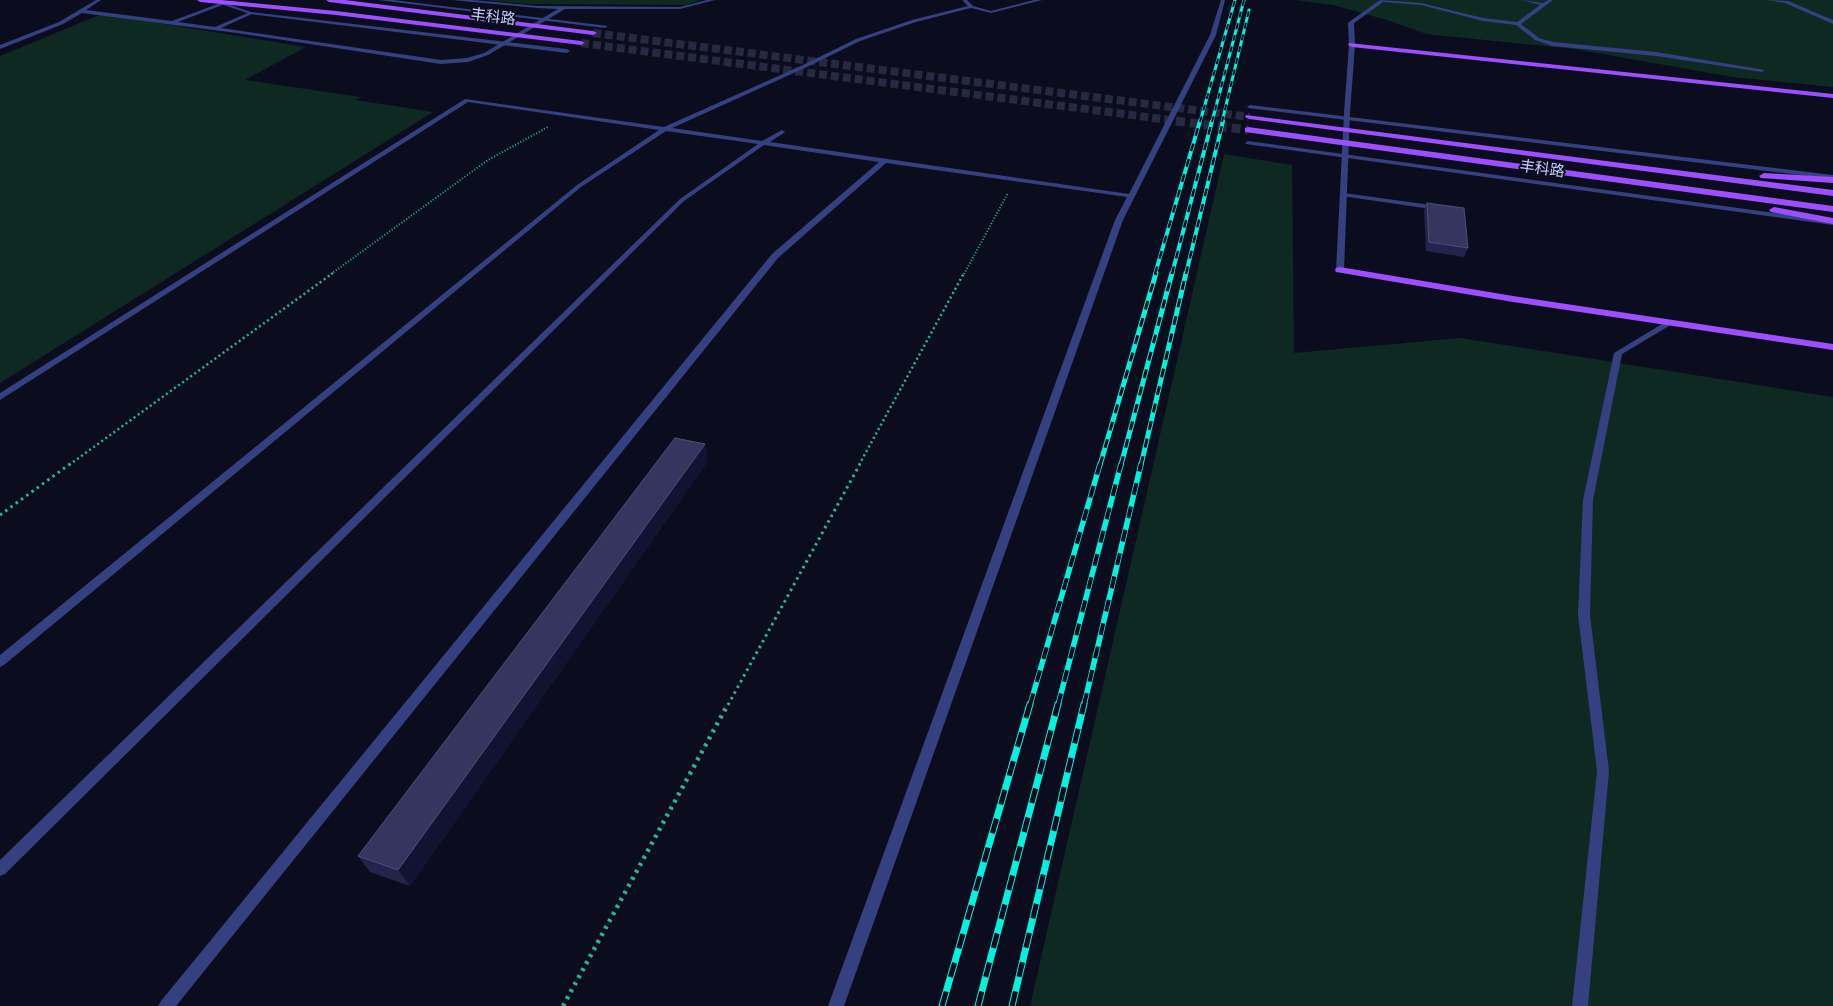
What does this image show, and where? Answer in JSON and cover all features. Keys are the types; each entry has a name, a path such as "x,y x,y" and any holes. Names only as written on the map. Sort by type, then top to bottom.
{"main road":[{"name":"丰科路","path":"200,0 336,13 581,43"},
{"name":"丰科路","path":"329,0 593,33"},
{"path":"1352,45 1833,96"},
{"name":"丰科路","path":"1249,117 1833,193"},
{"name":"丰科路","path":"1248,130 1833,209"},
{"path":"1631,167 1833,179"},
{"path":"1629,182 1833,222"},
{"path":"1340,270 1833,347"}],"street":[{"path":"0,47 61,23 99,0"},
{"name":"丰科路","path":"380,0 605,26"},
{"path":"454,0 564,7 680,8 714,0"},
{"path":"964,0 971,7"},
{"path":"0,662 579,186 664,129 864,38 914,21 971,7 991,12 1040,0"},
{"path":"836,1006 1120,220 1213,35 1223,0"},
{"path":"1340,270 1352,45 1351,23 1383,0 1436,7 1483,19 1518,24 1537,39 1552,44 1656,54 1762,70"},
{"path":"1523,0 1545,5"},
{"path":"1518,24 1551,0"},
{"path":"1769,0 1787,1 1833,22"},
{"path":"173,23 223,3"},
{"name":"丰科路","path":"223,3 250,13 567,51"},
{"path":"81,11 215,28 441,62 468,60 486,54 564,7"},
{"path":"215,28 250,13"},
{"path":"0,397 467,100 1131,196"},
{"name":"丰科路","path":"1250,107 1833,179"},
{"path":"0,869 682,200 763,143 782,132"},
{"name":"丰科路","path":"1248,143 1833,222"},
{"path":"166,1006 775,256 885,160"},
{"path":"1344,195 1449,210"},
{"path":"1580,1006 1603,770 1584,616 1588,500 1618,353 1670,323"}],"path":[{"path":"0,515 488,160 570,115"},
{"path":"563,1006 1015,179"}],"green space":[{"path":"483,0 701,0 686,5 526,4"},
{"path":"1295,0 1833,0 1833,87 1733,77 1574,49 1426,34 1387,20 1333,5"},
{"path":"102,14 306,47 245,80 361,97 355,100 433,112 0,383 0,56"},
{"path":"1224,154 1292,165 1294,353 1461,338 1833,397 1833,1006 1030,1006"}],"building":[{"path":"1427,203 1464,208 1468,248 1429,242"},
{"path":"675,438 705,444 398,870 358,856"}],"tunnel":[{"path":"593,33 1249,117"},
{"path":"581,43 1185,122"},
{"path":"1176,121 1248,130"}],"railway":[{"path":"1200,122 1235,0"},
{"path":"1212,122 1244,0"},
{"path":"1222,122 1249,10"},
{"path":"1155,274 1200,121"},
{"path":"1172,274 1212,121"},
{"path":"1186,274 1223,121"},
{"path":"1100,465 1156,273"},
{"path":"1121,465 1172,273"},
{"path":"1141,465 1186,273"},
{"path":"1030,705 1100,464"},
{"path":"1058,705 1121,464"},
{"path":"1084,705 1141,464"},
{"path":"942,1006 1030,704"},
{"path":"978,1006 1058,704"},
{"path":"1012,1006 1084,704"}]}
